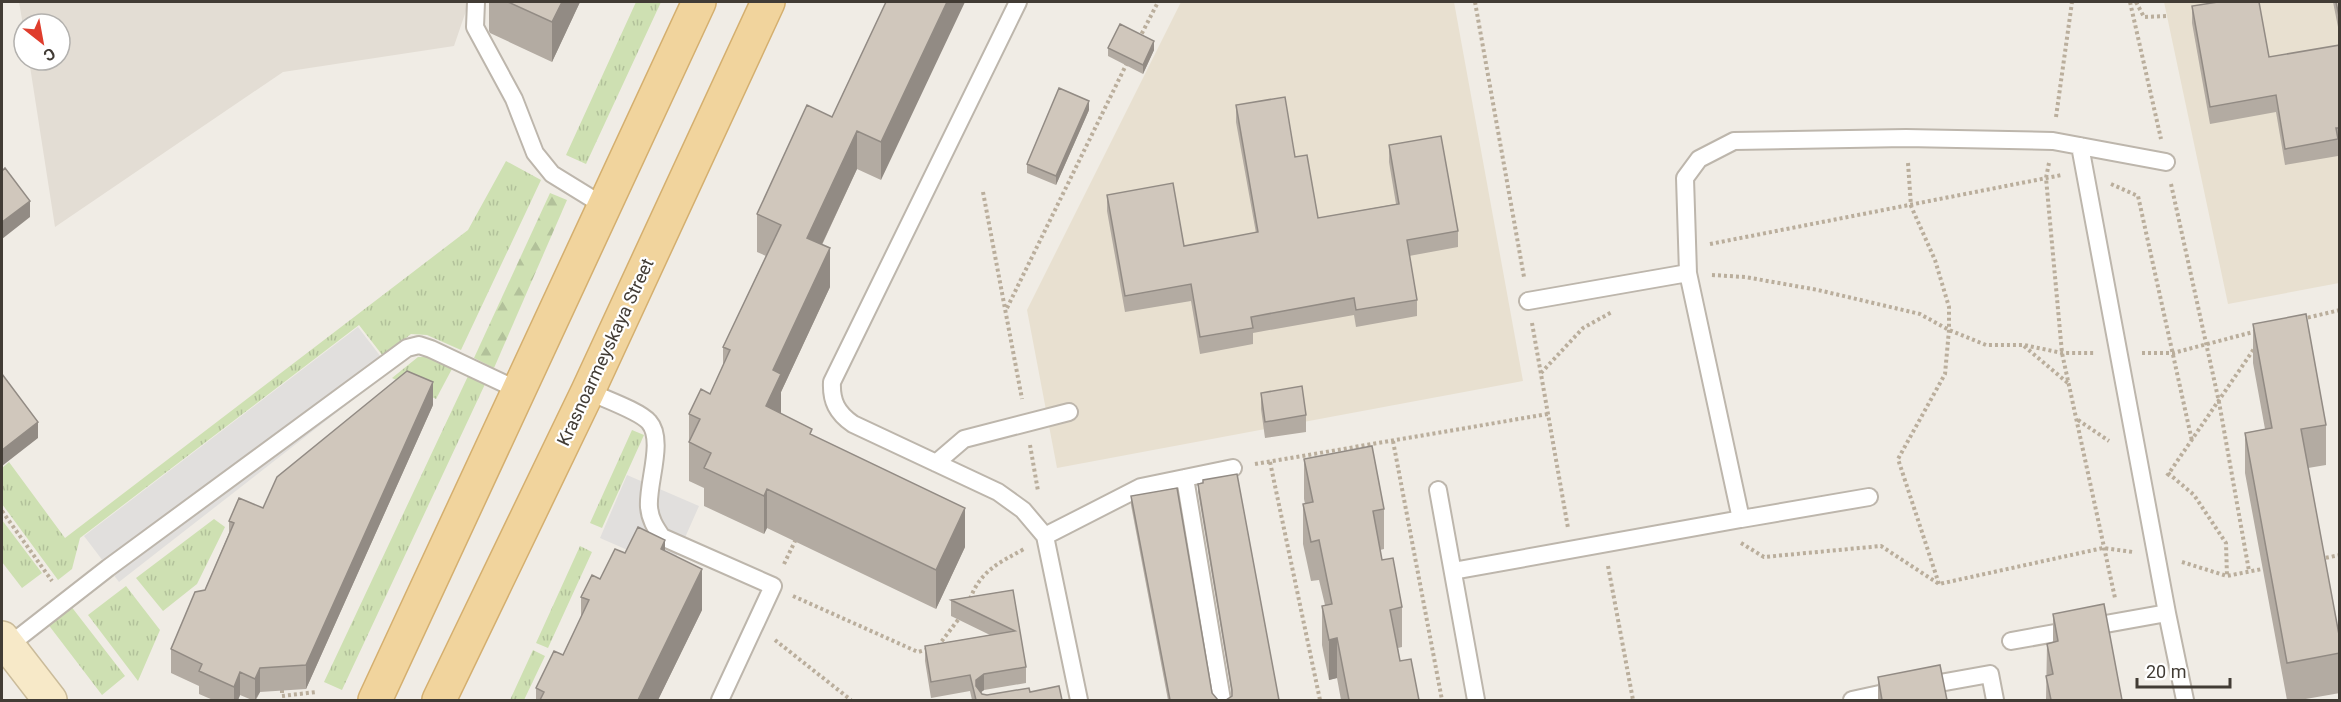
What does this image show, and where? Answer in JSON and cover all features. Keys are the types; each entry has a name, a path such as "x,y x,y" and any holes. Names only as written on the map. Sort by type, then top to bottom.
{"main road":[{"path":"375,700 699,2"},
{"name":"Krasnoarmeyskaya Street","path":"439,700 588,391 768,2"},
{"path":"4,642 50,700"}],"lane":[{"path":"476,2 475,27 514,99 535,153 552,174 604,206"},
{"path":"1018,2 832,382 831,395 842,416 853,424 998,492 1023,510 1046,536 1073,691"},
{"path":"1741,519 1688,273 1689,248 1684,205 1685,178 1699,159 1734,141 1906,138 2053,141 2166,162"},
{"path":"2080,146 2185,700"},
{"path":"1528,301 1688,273"},
{"path":"4,642 66,600 407,348 419,345 431,349 518,390"},
{"path":"588,391 650,422 656,440 649,509 653,524 662,537 773,586 720,700"},
{"path":"936,463 964,439 1070,412"},
{"path":"1046,536 1141,487 1233,468"},
{"path":"1185,478 1222,700"},
{"path":"1438,490 1476,700"},
{"path":"1453,572 1869,496"},
{"path":"2011,641 2168,612"},
{"path":"1852,700 1990,674 1995,700"}],"path":[{"path":"1137,44 1158,2"},
{"path":"2072,2 2046,178 2062,353 2120,620"},
{"path":"2136,2 2144,17 2167,16"},
{"path":"1006,309 1132,54"},
{"path":"1906,138 1911,206 1935,260 1949,307 1945,374 1898,459 1939,584"},
{"path":"1689,248 2085,172 2138,196 2192,441"},
{"path":"798,535 773,586 918,652 938,646 968,608 976,584 989,569 1046,536 983,192"},
{"path":"1688,273 1745,277 1818,290 1920,314 1948,330 1986,345 2024,345 2062,353 2173,353 2258,331"},
{"path":"2299,320 2340,310"},
{"path":"1541,373 1583,328 1614,311"},
{"path":"2151,523 2156,495 2168,474 2262,337"},
{"path":"2207,344 2249,571"},
{"path":"2024,345 2069,384"},
{"path":"1233,468 1548,414"},
{"path":"1392,441 1442,700"},
{"path":"1270,462 1320,700"},
{"path":"2,511 66,600"},
{"path":"1708,525 1764,557 1881,546 1939,584 2103,548 2187,563 2227,576 2262,569"},
{"path":"1604,544 1633,700"},
{"path":"2317,559 2340,555"},
{"path":"759,614 776,642 851,700"},
{"path":"282,690 282,696 316,692"}],"shaded area":[{"path":"19,2 469,2 454,46 283,72 55,227 31,72 72,72 72,12 21,12"},
{"path":"1181,2 1454,2 1523,381 1057,468 1027,310"},
{"path":"2164,2 2339,2 2339,283 2228,304"},
{"path":"358,327 391,370 119,582 84,536"},
{"path":"627,475 699,506 671,569 600,538"}],"green space":[{"path":"636,2 661,2 586,164 566,155"},
{"path":"506,161 541,180 461,350 427,335 411,334 383,356 359,325 80,538 72,569 58,580 2,504 2,468 9,462 65,538 468,230"},
{"path":"550,193 567,200 494,368 474,358"},
{"path":"418,357 426,357 453,367 436,399 392,378"},
{"path":"469,374 486,382 342,690 324,682"},
{"path":"632,430 644,435 602,528 590,523"},
{"path":"214,519 225,527 197,584 163,611 136,578"},
{"path":"2,520 42,573 22,588 2,562"},
{"path":"580,546 592,552 548,648 536,643"},
{"path":"126,586 160,630 138,681 88,615"},
{"path":"67,601 125,676 102,695 44,619"},
{"path":"533,650 545,656 524,700 510,700"}],"building":[{"path":"508,2 562,2 552,22"},
{"path":"886,2 947,2 881,142 857,131 807,238 830,248 773,370 781,374 766,406 812,429 810,434 965,508 936,570 767,489 764,496 704,468 711,453 689,442 700,419 689,414 701,389 710,394 730,350 723,347 781,225 757,214 807,105 832,117"},
{"path":"2218,2 2259,2 2269,57 2340,45 2340,128 2336,128 2338,139 2285,149 2276,95 2210,107 2192,6"},
{"path":"2336,2 2340,2 2340,21"},
{"path":"1120,24 1154,41 1143,65 1108,48"},
{"path":"1059,88 1089,101 1056,176 1027,164"},
{"path":"1285,97 1295,157 1307,155 1318,218 1399,204 1389,145 1441,136 1458,231 1407,240 1417,300 1356,310 1354,298 1251,317 1253,328 1200,337 1191,284 1125,296 1107,195 1173,183 1184,246 1258,232 1236,105"},
{"path":"5,168 30,201 2,222 2,171"},
{"path":"2306,314 2326,425 2301,429 2340,640 2340,653 2287,663 2245,433 2272,428 2253,324"},
{"path":"407,371 433,382 306,665 260,668 255,679 240,672 234,687 199,671 202,664 171,649 195,592 205,590 234,523 229,521 239,498 263,508 277,477"},
{"path":"2,374 38,422 2,450"},
{"path":"1302,386 1306,415 1265,422 1261,393"},
{"path":"1372,446 1384,509 1373,511 1382,560 1393,558 1402,607 1390,610 1400,661 1411,659 1419,700 1349,700 1337,638 1329,640 1322,606 1332,604 1319,540 1311,542 1303,504 1313,502 1304,459"},
{"path":"1237,474 1279,700 1226,700 1232,696 1232,690 1198,484 1203,483 1203,480"},
{"path":"1177,488 1212,693 1218,700 1170,700 1131,496"},
{"path":"638,527 665,540 661,549 702,569 638,700 540,700 544,692 536,688 554,651 563,655 589,600 581,597 592,575 600,579 615,549 625,553"},
{"path":"1013,590 1026,667 984,674 976,680 976,686 982,694 987,695 1029,688 1030,692 1059,686 1062,700 976,700 970,675 931,682 925,646 1015,631 951,600"},
{"path":"2104,604 2122,700 2051,700 2046,676 2053,674 2047,644 2058,641 2053,614"},
{"path":"1940,665 1947,700 1882,700 1878,677"}]}
